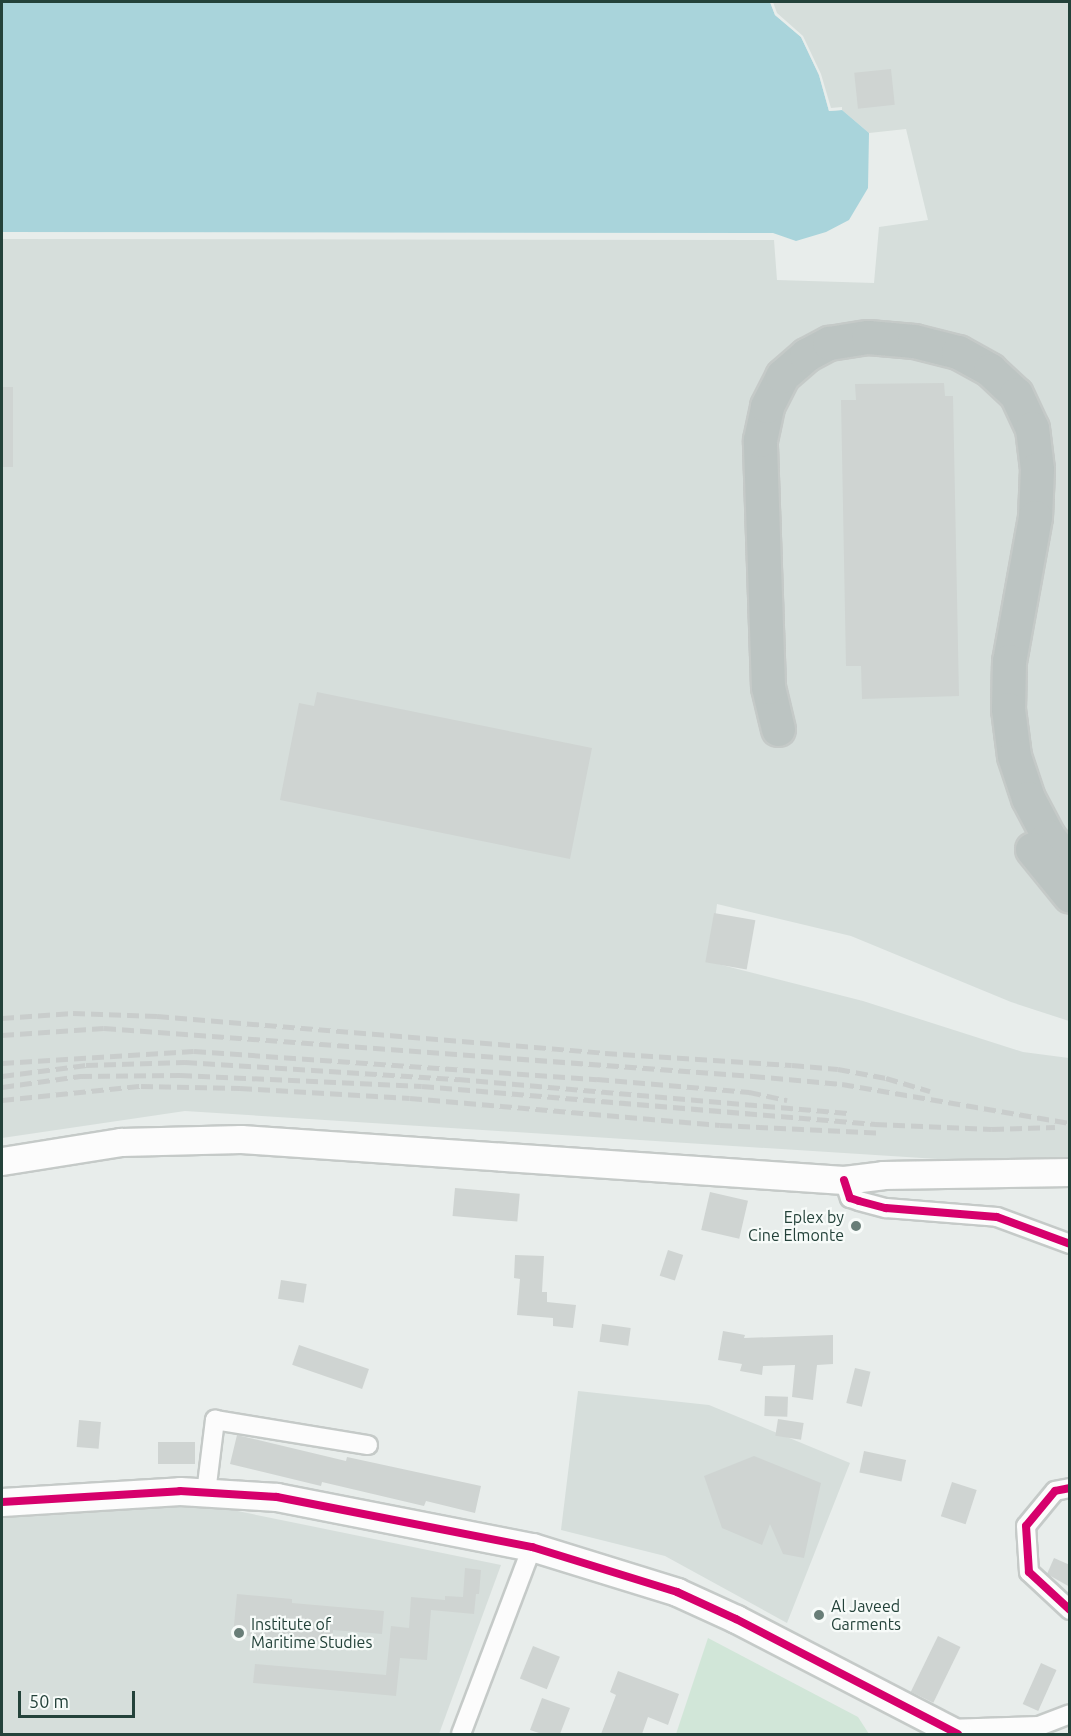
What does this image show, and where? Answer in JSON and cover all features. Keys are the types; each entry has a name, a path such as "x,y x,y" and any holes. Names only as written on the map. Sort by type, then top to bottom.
{"highway":[{"path":"1070,864 1048,836 1028,798 1010,733 1010,596 1016,469 1012,434 999,407 977,387 950,371 911,361 866,357 827,367 801,386 783,414 776,440 784,685 778,729 768,687 760,440 767,406 782,376 806,355 830,343 868,336 914,340 958,352 990,370 1016,394 1032,428 1037,469 1035,517 1010,596 987,684 987,710 994,761 1004,795 1019,827 1045,867 1070,896"}],"main road":[{"path":"2,1161 121,1142 241,1139 844,1180 883,1175 1070,1172"},
{"path":"2,1502 180,1491 277,1497 532,1547 677,1592 736,1619 953,1732"}],"street":[{"path":"844,1180 850,1198 859,1202 886,1208 997,1217 1070,1244"},
{"path":"206,1492 215,1420 368,1445"},
{"path":"1070,1488 1055,1491 1026,1526 1029,1572 1070,1610"},
{"path":"460,1734 532,1547"},
{"path":"953,1732 1039,1726 1070,1714"}],"shaded area":[{"path":"770,2 1069,2 1069,1021 1011,1002 851,936 717,904 710,962 863,1001 1023,1052 1069,1058 1069,1163 1016,1164 185,1111 2,1138 2,239 774,240 777,280 874,283 879,227 928,220 906,129 869,133 842,110 829,111 819,75 801,37 775,15"},
{"path":"578,1391 709,1405 850,1463 787,1623 665,1556 561,1530"},
{"name":"Institute of Maritime Studies","path":"171,1504 213,1506 501,1565 439,1734 2,1734 2,1514"}],"green space":[{"path":"708,1638 858,1717 869,1734 676,1734"}],"water":[{"path":"2,2 770,2 775,15 801,37 819,75 829,111 842,110 869,133 868,188 849,220 826,232 796,241 773,233 2,232"}],"pier":[{"path":"770,2 773,2 777,13 803,36 821,74 831,108 842,107 842,110 829,111 819,75 801,37 775,15"}],"building":[{"path":"891,69 895,105 858,109 854,73"},
{"path":"944,383 945,396 953,396 959,696 862,699 861,666 846,666 841,400 856,400 855,384"},
{"path":"2,387 13,387 13,467 2,467"},
{"path":"317,692 592,748 570,859 280,800 299,703 314,706"},
{"path":"714,913 755,920 747,970 705,962"},
{"path":"455,1188 520,1194 517,1222 453,1216"},
{"path":"710,1192 748,1201 739,1239 701,1230"},
{"path":"668,1250 683,1255 675,1281 660,1276"},
{"path":"515,1255 544,1256 542,1292 547,1292 547,1302 576,1305 573,1328 553,1326 553,1318 517,1315 520,1279 514,1278"},
{"path":"281,1280 307,1284 304,1303 278,1299"},
{"path":"602,1324 631,1328 628,1346 599,1342"},
{"path":"723,1331 745,1335 744,1338 833,1335 833,1364 817,1365 813,1400 792,1397 795,1365 763,1366 762,1375 740,1371 742,1364 718,1360"},
{"path":"299,1345 369,1369 362,1389 292,1365"},
{"path":"855,1368 871,1372 862,1407 846,1403"},
{"path":"765,1396 788,1397 787,1417 764,1416"},
{"path":"778,1419 804,1423 801,1440 775,1436"},
{"path":"79,1420 101,1422 99,1449 77,1447"},
{"path":"237,1435 346,1461 347,1457 481,1486 475,1513 426,1501 424,1506 322,1482 321,1486 230,1464"},
{"path":"158,1442 195,1442 195,1464 158,1464"},
{"path":"864,1451 906,1460 901,1481 859,1473"},
{"path":"754,1456 821,1483 804,1558 783,1554 770,1524 762,1545 722,1528 704,1476"},
{"path":"952,1482 977,1490 966,1524 941,1516"},
{"path":"1054,1558 1070,1565 1070,1587 1047,1574"},
{"path":"465,1568 481,1570 474,1614 431,1610 427,1660 400,1658 396,1696 253,1683 255,1664 386,1675 391,1626 409,1628 411,1597 445,1600 445,1596 463,1597"},
{"path":"237,1594 292,1599 292,1603 384,1611 382,1634 333,1630 332,1643 233,1635"},
{"path":"938,1636 960,1647 933,1703 911,1692"},
{"path":"533,1646 560,1657 547,1689 520,1678"},
{"path":"1041,1663 1057,1670 1038,1711 1023,1704"},
{"path":"618,1671 679,1694 668,1725 648,1717 642,1734 601,1734 616,1695 610,1692"},
{"path":"542,1698 570,1708 560,1734 542,1734 530,1730"}],"railway":[{"path":"2,1018 73,1013 157,1016 605,1053 792,1065 838,1069 886,1078 930,1091"},
{"path":"2,1035 104,1028 753,1076 842,1084 1070,1123"},
{"path":"2,1063 194,1051 597,1079 749,1092 787,1100"},
{"path":"2,1076 86,1065 185,1062 458,1079 848,1113"},
{"path":"2,1087 80,1076 180,1075 422,1086 875,1124 992,1129 1055,1127"},
{"path":"2,1100 141,1086 240,1088 410,1098 720,1125 881,1133"}],"cycle path":[{"path":"844,1180 850,1198 859,1201 886,1208 997,1217 1070,1244"},
{"path":"1070,1488 1055,1491 1026,1526 1029,1572 1070,1610"},
{"path":"2,1502 180,1491 277,1497 532,1547 677,1592 736,1619 958,1734"}],"place":[{"name":"Eplex by Cine Elmonte","path":"856,1226"},
{"name":"Al Javeed Garments","path":"819,1615"},
{"name":"Institute of Maritime Studies","path":"239,1633"}]}
